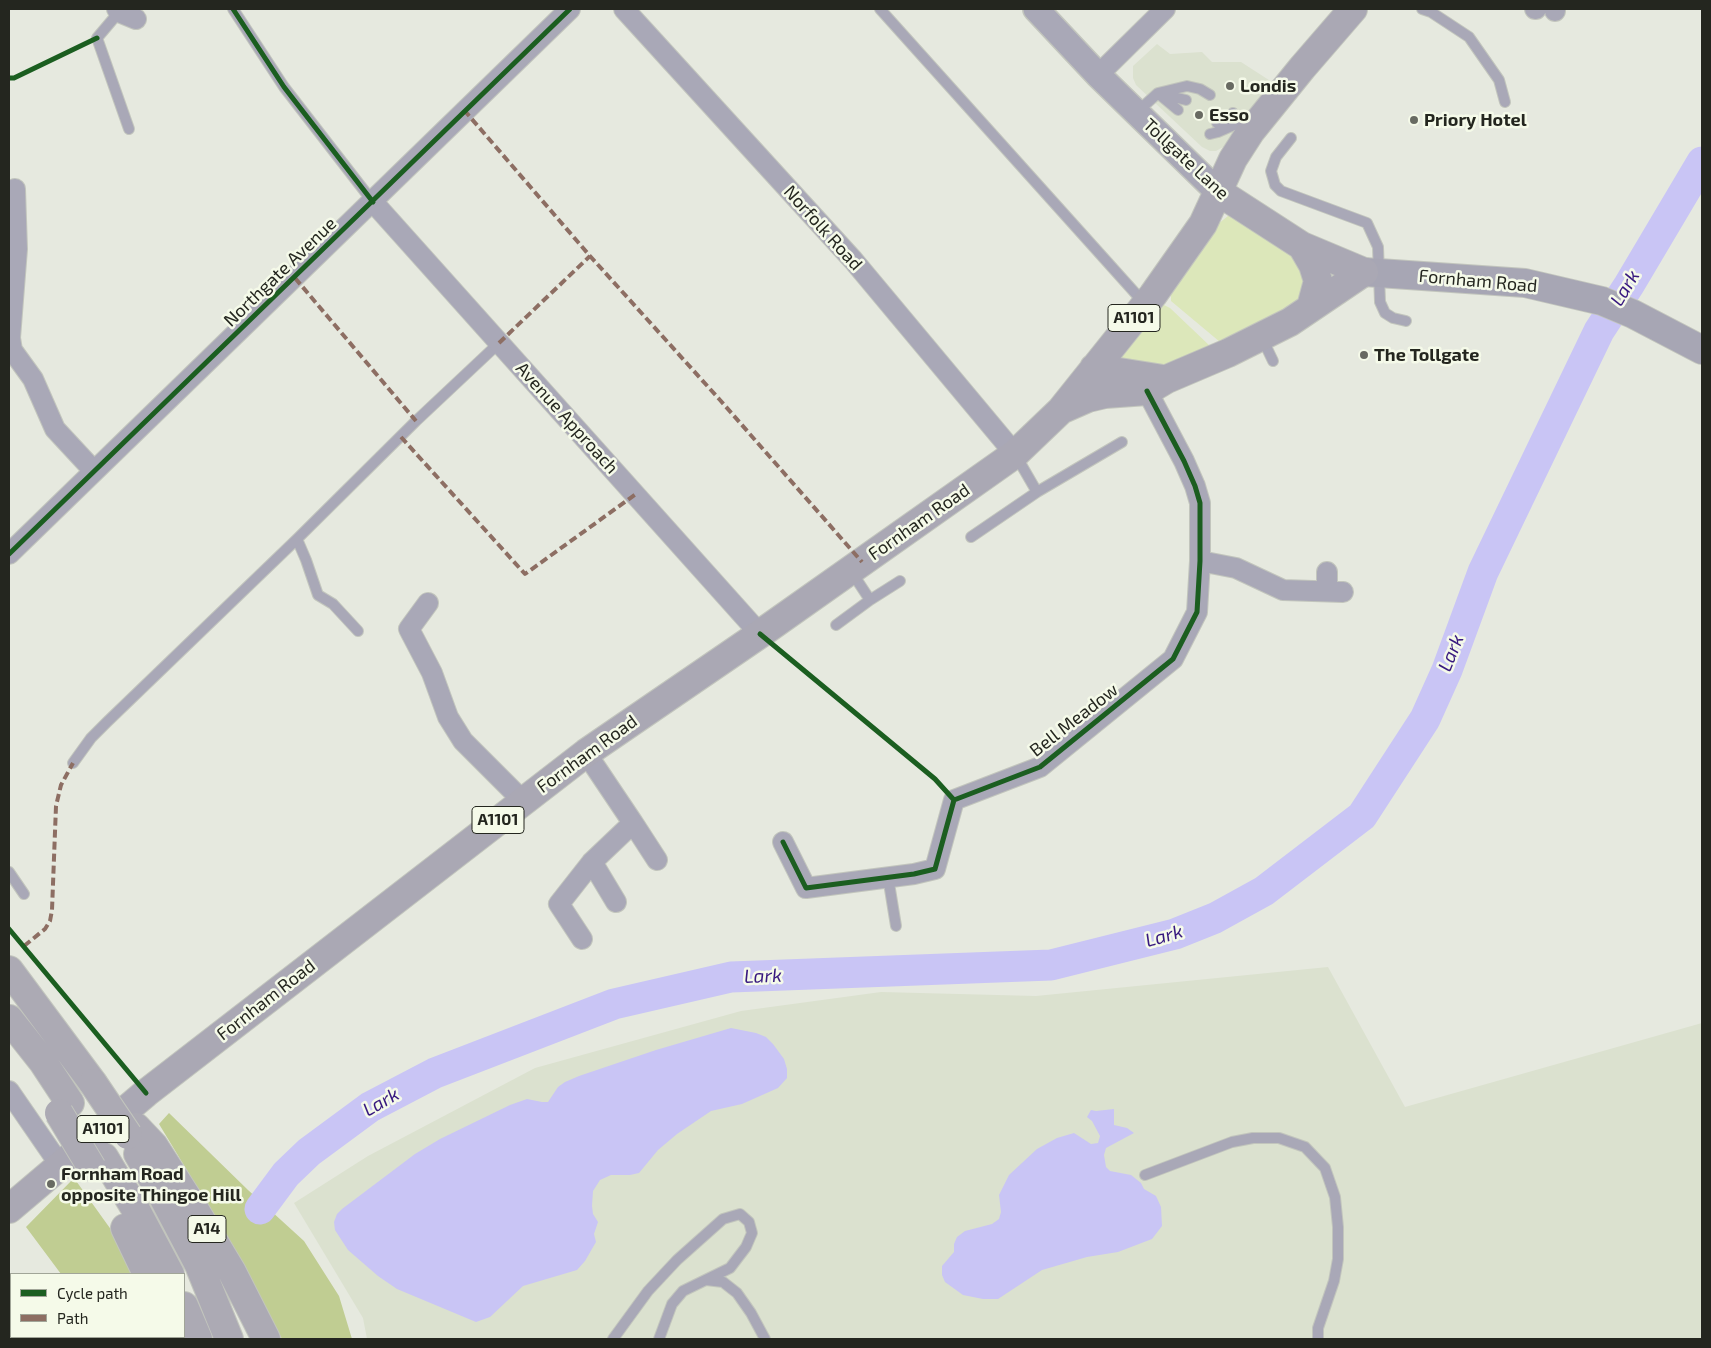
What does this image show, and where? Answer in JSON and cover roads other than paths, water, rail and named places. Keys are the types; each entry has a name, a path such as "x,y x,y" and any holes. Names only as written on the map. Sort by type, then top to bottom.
{"highway":[{"name":"A14","path":"9,970 100,1093 132,1131 198,1265 229,1339"},
{"path":"9,1019 43,1062 65,1108 98,1162 136,1210 169,1273"},
{"name":"A14","path":"132,1131 154,1146 232,1272 266,1339"},
{"path":"98,1162 147,1273"},
{"path":"185,1308 198,1339"}],"main road":[{"name":"A1101","path":"1217,191 1232,159 1240,123 1302,68 1354,9"},
{"name":"Fornham Road","path":"9,1209 146,1093 586,753 760,634 1016,454 1061,410 1146,304 1203,224 1217,191"},
{"name":"Tollgate Lane","path":"1217,191 1302,246 1371,273"},
{"path":"1302,246 1313,265 1318,281 1311,308"},
{"name":"Fornham Road","path":"1061,410 1088,398 1157,385 1216,359 1290,322 1371,273 1525,282 1602,301 1633,314 1702,350"},
{"path":"1094,368 1157,385"}],"street":[{"name":"Northgate Avenue","path":"9,554 570,9"},
{"name":"Norfolk Road","path":"624,9 853,260 1016,454"},
{"name":"Tollgate Lane","path":"1036,9 1098,75 1217,191"},
{"path":"1098,75 1165,9"},
{"path":"15,189 10,338 12,350 33,379 56,429 94,471"},
{"name":"Avenue Approach","path":"373,202 760,634"},
{"name":"Bell Meadow","path":"783,842 806,888 914,874 935,869 954,800 1040,767 1174,659 1197,612 1200,561 1200,503 1157,385"},
{"path":"1200,561 1236,568 1284,590 1332,585"},
{"path":"428,603 409,628 432,673 448,717 463,741 523,801"},
{"path":"586,753 657,860"},
{"path":"582,939 559,904 592,862 634,823"},
{"path":"592,862 616,902"},
{"path":"9,1091 60,1165"}],"lane":[{"path":"233,9 284,87 373,202"},
{"path":"880,9 1146,304"},
{"path":"1422,9 1431,12 1469,37 1499,80 1505,102"},
{"path":"124,14 97,38 129,129"},
{"path":"1136,112 1158,93 1187,86 1200,89 1210,95"},
{"path":"1158,93 1186,100"},
{"path":"1158,93 1178,110"},
{"path":"1217,123 1240,123"},
{"path":"1210,134 1240,123"},
{"path":"1291,138 1276,157 1271,171 1275,185 1280,191 1367,223 1378,247 1371,273 1380,302 1385,313 1406,322"},
{"path":"1261,337 1273,361"},
{"path":"73,763 107,722 297,540 416,421 499,343"},
{"path":"971,537 1037,492 1122,442"},
{"path":"1016,454 1037,492"},
{"path":"297,540 318,595 333,604 358,631"},
{"path":"850,570 870,600"},
{"path":"836,624 900,581"},
{"path":"9,872 24,894"},
{"path":"888,877 896,926"},
{"path":"1144,1175 1232,1142 1253,1138 1279,1138 1305,1147 1326,1168 1335,1197 1338,1227 1338,1259 1334,1282 1318,1328 1318,1339"},
{"path":"613,1339 648,1291 678,1260 723,1218 740,1214 749,1222 752,1233 746,1247 730,1268 682,1291 672,1304 659,1339"},
{"path":"705,1280 723,1282 737,1293 751,1313 765,1339"}],"waterway":[{"name":"Lark","path":"260,1209 286,1174 309,1152 370,1107 435,1073 614,1004 731,977 1051,965 1175,934 1215,918 1264,891 1362,816 1425,719 1447,670 1483,572 1599,331 1629,285 1702,162"}],"place":[{"name":"Londis","path":"1230,86"},
{"name":"Esso","path":"1199,115"},
{"name":"Priory Hotel","path":"1414,120"},
{"name":"The Tollgate","path":"1364,355"},
{"name":"Fornham Road opposite Thingoe Hill","path":"51,1184"}]}
